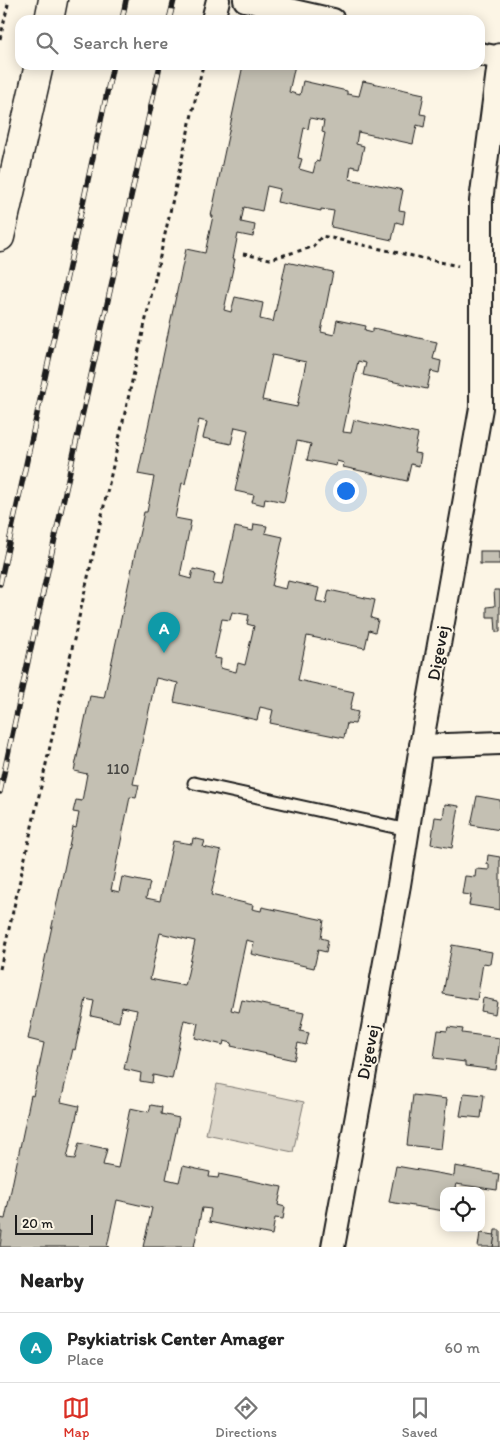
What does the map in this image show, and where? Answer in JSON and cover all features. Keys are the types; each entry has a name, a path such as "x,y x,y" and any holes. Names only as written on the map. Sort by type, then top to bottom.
{"street":[{"path":"50,15 53,0"},
{"path":"214,15 218,0"},
{"path":"246,0 310,15"},
{"path":"485,55 500,58"},
{"name":"Digevej","path":"333,1247 481,408 481,202 500,55"},
{"path":"0,238 37,70"},
{"path":"421,746 500,743"}],"lane":[{"path":"194,783 408,830"}],"path":[{"path":"0,39 9,0"},
{"path":"0,968 202,70"},
{"path":"244,254 270,259 313,247 322,236 481,271"}],"shaded area":[{"path":"217,1084 304,1102 293,1152 206,1134"}],"building":[{"path":"242,70 294,70 289,92 300,95 303,81 347,91 347,94 359,96 363,81 424,94 420,114 426,115 424,127 417,125 413,144 358,132 356,144 364,146 359,168 351,166 349,179 403,190 399,210 405,211 403,224 396,222 392,240 331,227 334,211 321,209 321,211 277,202 280,189 267,186 262,211 244,207 241,222 255,225 253,237 238,234 233,259 235,259 224,310 231,312 235,297 263,303 260,319 273,322 286,262 333,272 321,332 334,335 337,320 366,326 365,330 373,332 373,328 437,342 433,359 441,361 439,373 431,371 427,389 363,375 366,363 358,361 343,432 351,433 354,420 418,434 414,453 421,454 419,466 411,464 407,481 343,467 344,463 337,461 336,466 307,460 311,444 297,441 284,502 265,498 264,505 252,502 254,495 235,491 248,430 235,427 231,444 203,438 207,422 199,420 185,484 182,483 175,518 191,521 180,576 191,579 193,569 215,574 213,584 222,585 235,527 253,531 254,524 267,526 265,533 283,537 272,586 286,589 288,581 319,588 316,601 326,603 329,590 375,600 371,618 378,620 375,632 369,630 365,648 307,636 298,680 354,692 350,710 358,712 355,724 347,723 344,738 270,723 273,710 260,707 257,720 174,702 178,683 156,678 133,784 139,785 136,798 130,797 111,890 119,892 122,877 150,883 146,898 160,901 173,841 192,844 193,838 205,841 203,847 221,851 211,895 253,905 252,909 261,911 262,907 324,920 321,938 328,940 326,952 318,950 314,968 251,954 254,942 246,940 231,1010 239,1012 242,1000 304,1013 300,1031 309,1033 306,1045 298,1043 294,1060 231,1046 232,1043 224,1041 223,1045 195,1038 198,1023 184,1020 172,1079 153,1075 152,1083 140,1081 141,1073 124,1069 137,1010 122,1007 119,1022 91,1016 94,1001 86,999 61,1102 79,1106 67,1158 75,1159 79,1143 107,1149 103,1165 118,1168 130,1108 149,1112 151,1105 162,1107 161,1114 179,1118 166,1179 179,1182 183,1166 210,1172 209,1177 218,1178 219,1174 282,1187 278,1205 285,1207 283,1219 275,1218 272,1235 209,1222 211,1209 202,1208 194,1247 143,1247 152,1208 117,1200 107,1247 0,1247 2,1231 0,1231 0,1218 5,1219 44,1043 28,1039 73,827 76,828 79,813 73,812 76,800 82,801 87,774 74,771 90,696 104,698 144,512 147,512 154,477 138,474 186,249 205,253","holes":["310,118 324,121 322,132 325,133 319,162 316,161 313,173 299,169 302,159 298,158 304,128 308,129","272,355 306,362 297,407 262,400","232,612 249,615 247,624 254,626 245,665 238,663 236,672 220,668 221,659 214,658 222,619 230,620","160,933 195,941 185,986 150,979"]},
{"path":"480,551 500,551 500,564 480,564"},
{"path":"494,590 500,590 500,632 496,632 495,617 487,617 487,607 495,606"},
{"path":"477,796 500,800 500,830 471,825"},
{"path":"445,804 459,806 452,848 431,844 435,817 443,818"},
{"path":"488,855 500,857 500,910 469,905 471,895 462,894 465,876 475,877 476,869 489,870 489,864 487,864"},
{"path":"452,945 492,952 490,964 483,963 477,1000 443,994"},
{"path":"483,998 497,1001 495,1014 481,1011"},
{"path":"448,1027 463,1029 462,1033 500,1038 496,1070 465,1066 465,1062 434,1058 438,1030 447,1031"},
{"path":"464,1093 484,1095 481,1118 460,1116"},
{"path":"413,1095 447,1099 441,1149 407,1145"},
{"path":"396,1166 454,1176 455,1166 499,1174 497,1190 456,1184 455,1187 440,1187 440,1210 389,1202"},
{"path":"495,1230 500,1230 500,1247 493,1247"},
{"path":"480,1233 495,1235 493,1247 478,1247"}],"railway":[{"path":"123,15 126,0"},
{"path":"170,15 174,0"},
{"path":"0,584 112,70"},
{"path":"0,792 159,70"}],"place":[{"name":"Psykiatrisk Center Amager","path":"164,653"}]}
